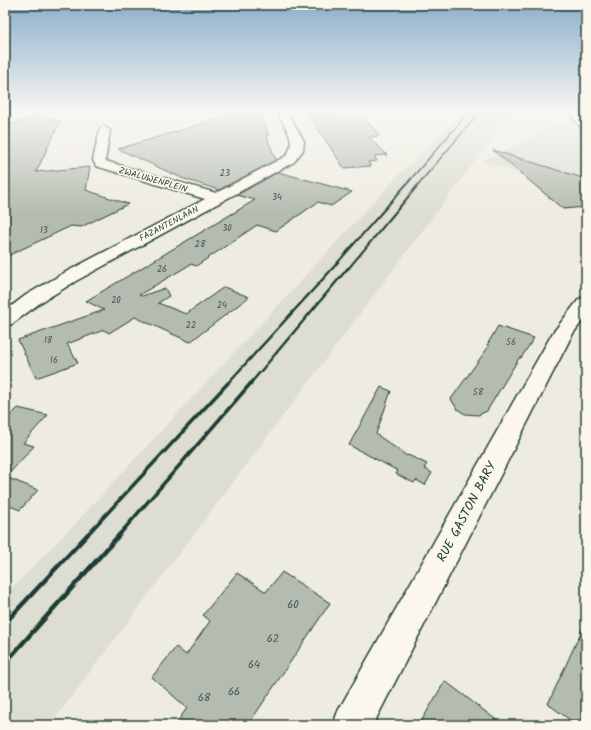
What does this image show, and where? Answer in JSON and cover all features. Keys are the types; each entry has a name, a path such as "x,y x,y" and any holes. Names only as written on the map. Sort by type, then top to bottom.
{"street":[{"name":"ZWALUWENPLEIN","path":"101,146 99,160 100,164 217,198"},
{"name":"FAZANTENLAAN","path":"5,320 33,299 70,277 290,158 297,150 297,146"},
{"name":"RUE GASTON BARY","path":"352,725 562,334 586,303"}],"shaded area":[{"path":"429,146 486,146 50,725 5,725 5,595 72,527 400,174"},
{"path":"514,146 586,146 586,195 482,161"}],"building":[{"path":"5,146 48,146 36,172 90,167 86,190 128,204 81,227 71,226 5,257"},
{"path":"128,146 270,146 276,160 219,190 184,179 118,149"},
{"path":"330,146 378,146 387,155 374,156 377,161 368,162 371,166 344,168"},
{"path":"493,150 586,179 586,207 563,209"},
{"path":"278,172 352,192 331,206 318,202 276,231 257,225 196,266 191,264 139,295 142,296 165,288 169,296 158,303 186,314 224,287 249,297 190,342 135,317 109,333 104,330 67,344 78,363 36,378 18,340 104,310 86,301 255,200 237,195"},
{"path":"498,326 534,338 521,358 519,358 487,411 478,415 465,414 457,409 451,399 489,346 487,345"},
{"path":"381,387 391,391 376,434 407,456 408,455 427,464 424,468 432,473 425,485 416,480 414,483 396,474 398,471 349,445"},
{"path":"18,408 48,415 23,443 34,446 6,477 38,490 20,510 5,504 5,421"},
{"path":"282,572 330,603 248,725 175,725 187,708 152,677 176,647 186,655 210,621 203,615 237,573 266,592"},
{"path":"586,621 586,725 577,725 548,704"},
{"path":"445,681 503,725 419,725"}],"railway":[{"path":"410,180 439,146"},
{"path":"422,180 451,146"},
{"path":"332,269 411,179"},
{"path":"348,269 423,179"},
{"path":"227,384 333,268"},
{"path":"250,384 348,268"},
{"path":"87,535 228,383"},
{"path":"119,535 251,383"},
{"path":"5,623 88,534"},
{"path":"5,663 120,534"}]}
